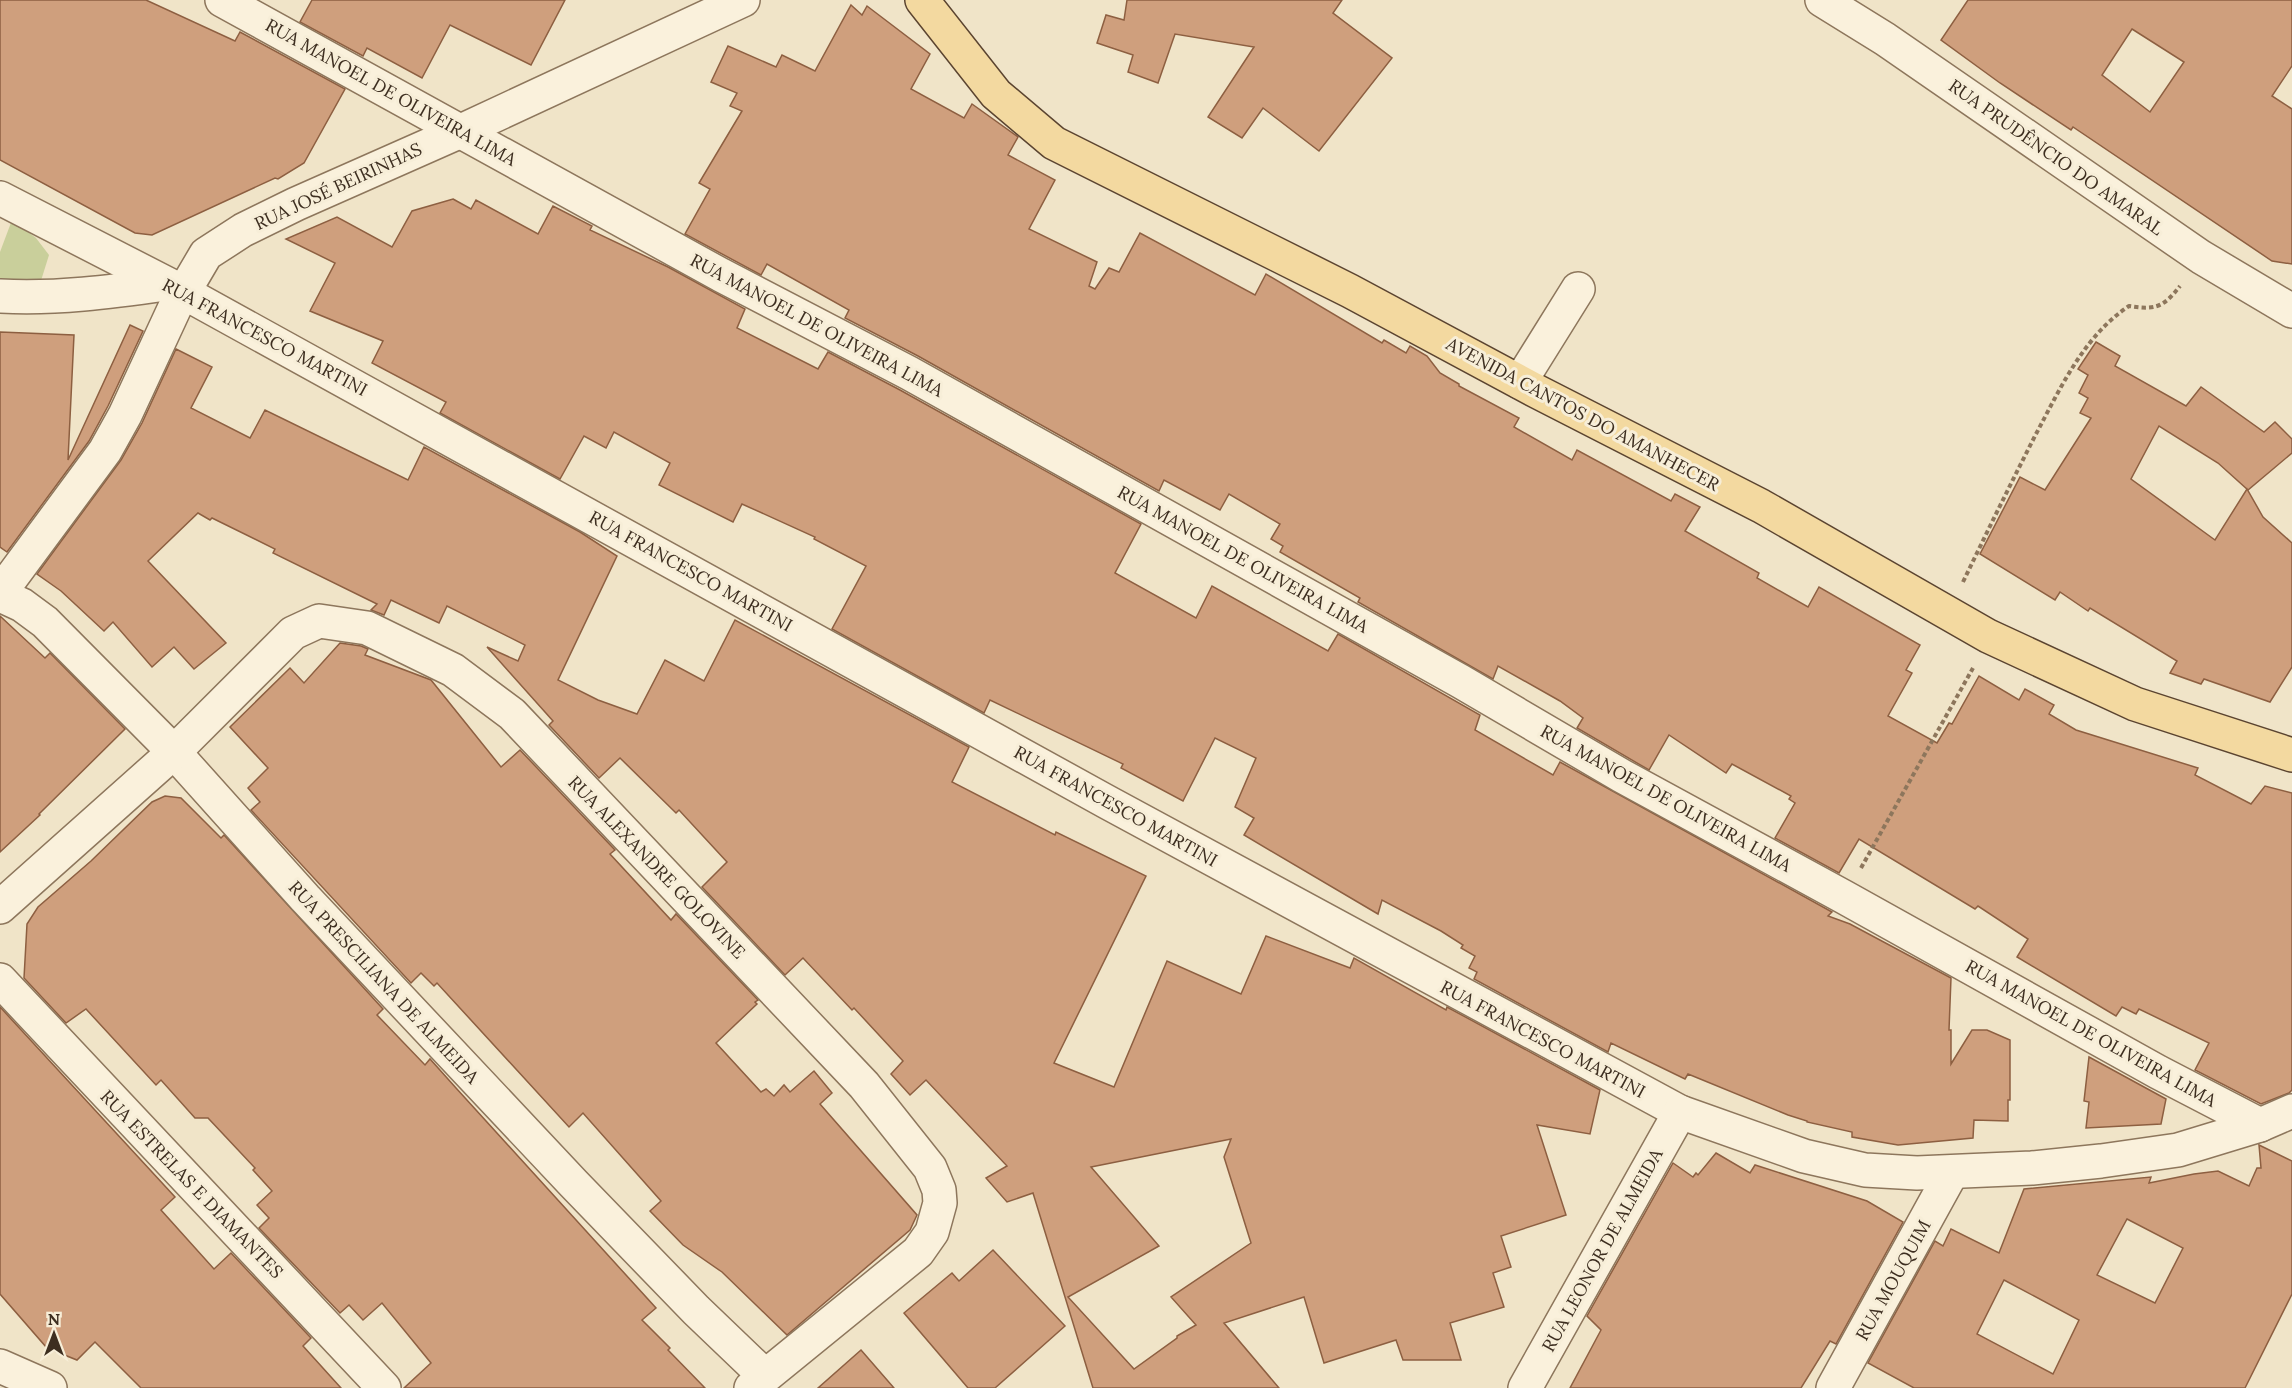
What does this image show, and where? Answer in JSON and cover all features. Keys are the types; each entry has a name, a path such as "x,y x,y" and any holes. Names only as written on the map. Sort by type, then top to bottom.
{"main road":[{"name":"AVENIDA CANTOS DO AMANHECER","path":"922,0 996,94 1054,143 1350,291 1761,507 1990,637 2135,704 2292,755"}],"street":[{"name":"RUA MANOEL DE OLIVEIRA LIMA","path":"222,0 721,275 950,396 1460,681 1622,776 2158,1072 2260,1125"},
{"name":"RUA JOSÉ BEIRINHAS","path":"0,594 105,451 175,288 206,254 243,230 296,204 461,131 743,0"},
{"name":"RUA PRUDÊNCIO DO AMARAL","path":"1822,0 1885,39 2201,257 2292,311"},
{"name":"RUA FRANCESCO MARTINI","path":"0,198 175,288 1107,802 1680,1112 1804,1156 1865,1170 1917,1173 2044,1167 2178,1150 2260,1125 2292,1111"},
{"path":"0,296 29,298 175,288"},
{"path":"1520,382 1578,289"},
{"name":"RUA PRESCILIANA DE ALMEIDA","path":"0,594 22,605 45,622 174,752 305,898 696,1310 758,1382"},
{"name":"RUA ALEXANDRE GOLOVINE","path":"0,907 174,752 293,633 320,621 367,628 453,670 512,714 864,1085 930,1168 939,1190 940,1203 932,1232 918,1252 758,1382"},
{"name":"RUA ESTRELAS E DIAMANTES","path":"0,980 384,1388"},
{"name":"RUA LEONOR DE ALMEIDA","path":"1525,1388 1680,1112"},
{"name":"RUA MOUQUIM","path":"1833,1388 1952,1172"},
{"path":"0,1366 50,1388"}],"path":[{"path":"1948,612 2051,406 2091,340 2112,317 2129,306 2152,309 2170,300 2201,257"},
{"path":"1844,897 1990,637"}],"green space":[{"path":"12,220 36,238 49,255 39,287 0,289 0,252"}],"building":[{"path":"0,0 146,0 235,41 240,32 345,89 304,163 278,179 275,178 152,235 135,233 0,160"},
{"path":"312,0 565,0 531,65 450,25 422,78 367,48 363,56 300,22"},
{"path":"1127,0 1342,0 1333,13 1392,58 1319,151 1263,108 1242,138 1208,117 1254,47 1175,34 1158,83 1128,72 1133,55 1097,43 1106,15 1124,20"},
{"path":"1968,0 2292,0 2292,66 2272,96 2292,109 2292,264 2272,261 2073,127 2071,130 2000,83 1941,40","holes":["2132,29 2184,62 2150,112 2102,75"]},
{"path":"851,5 862,15 867,6 930,54 911,89 964,118 972,104 1018,137 1008,155 1055,180 1029,229 1097,262 1089,286 1095,289 1109,268 1119,272 1140,233 1255,295 1266,274 1382,343 1384,340 1406,353 1410,346 1427,356 1440,373 1459,386 1519,418 1514,427 1572,460 1577,450 1671,501 1675,494 1700,507 1685,531 1759,573 1757,578 1808,607 1819,587 1920,645 1906,670 1912,673 1888,716 1937,743 1949,723 1952,724 1979,676 2019,700 2025,689 2054,705 2049,714 2076,730 2198,768 2195,775 2251,804 2265,786 2292,793 2292,1090 2261,1104 2195,1070 2209,1043 2139,1009 2136,1014 2122,1007 2116,1016 2017,957 2028,939 1978,906 1975,909 1859,839 1839,873 1775,838 1795,803 1789,799 1791,796 1732,764 1726,773 1669,735 1649,770 1577,728 1583,718 1560,701 1498,666 1493,679 1358,602 1360,598 1280,552 1283,546 1271,539 1280,524 1229,494 1220,510 1164,480 1159,491 918,356 845,318 849,310 767,264 761,275 685,234 710,189 699,183 742,111 730,106 737,93 711,82 728,46 776,67 782,55 815,71"},
{"path":"453,199 471,209 476,200 538,234 553,206 592,226 590,230 668,267 745,309 737,328 818,369 828,352 1141,524 1115,573 1196,618 1212,586 1328,651 1338,634 1480,715 1475,730 1553,775 1560,762 1832,912 1828,916 1850,924 1951,978 1949,1030 1951,1030 1951,1064 1972,1030 1987,1030 2010,1040 2008,1121 1974,1120 1973,1138 1898,1145 1852,1137 1852,1132 1807,1122 1688,1074 1685,1079 1611,1043 1608,1052 1474,979 1477,972 1469,968 1475,956 1461,948 1463,945 1441,931 1382,900 1378,914 1244,835 1254,818 1235,807 1256,758 1215,738 1183,801 1121,768 1123,764 990,700 984,713 832,629 866,566 814,539 815,537 742,504 733,522 659,485 670,463 614,432 606,448 584,436 560,479 440,413 446,402 372,363 383,341 310,311 335,263 286,239 337,217 392,247 412,211"},
{"path":"130,325 143,331 108,406 89,441 7,552 0,547 0,332 74,335 68,460"},
{"path":"2096,342 2120,356 2115,366 2186,406 2201,387 2264,432 2275,422 2292,439 2292,453 2247,489 2263,517 2292,543 2292,667 2270,702 2204,679 2201,684 2170,673 2177,661 2090,608 2088,611 2060,592 2055,600 1980,554 2020,477 2045,490 2091,418 2080,413 2088,398 2079,393 2088,375 2078,369","holes":["2159,426 2218,463 2247,489 2215,540 2131,479"]},
{"path":"176,349 212,367 191,408 250,438 265,410 408,480 424,447 580,532 617,556 558,680 598,700 637,714 665,660 704,681 735,620 969,747 952,782 1055,835 1056,832 1146,876 1054,1063 1114,1087 1167,961 1241,994 1266,936 1350,968 1354,958 1446,1010 1447,1007 1600,1090 1590,1134 1537,1125 1566,1215 1501,1236 1511,1267 1493,1273 1504,1307 1450,1323 1461,1360 1403,1360 1396,1340 1324,1363 1304,1297 1224,1323 1279,1388 1093,1388 1033,1193 1007,1202 986,1178 1007,1166 926,1080 910,1095 891,1074 903,1061 854,1008 852,1010 803,958 785,975 702,887 727,862 679,810 676,813 620,758 599,778 549,725 553,721 487,647 518,661 525,645 447,606 439,623 391,600 384,615 371,610 377,604 273,553 275,549 198,513 148,561 226,643 194,669 174,647 152,667 113,622 104,631 61,591 37,574 121,460 142,423","holes":["1231,1139 1224,1157 1251,1243 1171,1297 1196,1325 1177,1336 1134,1369 1068,1297 1159,1246 1091,1167"]},
{"path":"0,616 45,658 50,653 125,729 0,852"},
{"path":"340,643 361,646 368,649 365,655 431,680 501,767 520,750 615,850 610,854 671,920 676,914 758,1000 755,1002 757,1004 716,1043 761,1092 766,1089 774,1096 784,1085 790,1092 814,1071 832,1093 820,1104 917,1215 910,1230 787,1335 722,1272 683,1245 650,1211 661,1201 583,1113 569,1127 437,983 434,986 421,973 411,983 251,810 260,802 248,788 268,768 230,727 290,668 304,683"},
{"path":"165,796 181,798 221,838 224,835 383,1009 377,1015 425,1065 430,1059 656,1308 642,1320 705,1388 404,1388 431,1363 382,1303 363,1320 349,1305 340,1313 259,1228 269,1218 257,1205 272,1191 253,1170 255,1168 208,1118 195,1118 161,1080 156,1085 86,1009 66,1023 24,978 27,924 38,907 91,861 152,802"},
{"path":"0,1007 175,1197 161,1210 214,1269 231,1253 311,1338 303,1346 341,1388 141,1388 95,1342 77,1360 47,1348 0,1294"},
{"path":"2089,1057 2166,1099 2161,1124 2086,1128 2089,1102 2084,1101"},
{"path":"2259,1145 2292,1161 2292,1294 2245,1388 1914,1388 1868,1363 1935,1241 1943,1246 1951,1229 1999,1253 2024,1189 2151,1177 2149,1183 2218,1171 2249,1186 2257,1168 2261,1168","holes":["2127,1219 2183,1248 2155,1303 2097,1275","2004,1280 2079,1320 2053,1374 1977,1334"]},
{"path":"1716,1153 1750,1173 1755,1165 1867,1201 1903,1222 1836,1344 1830,1341 1801,1388 1570,1388 1601,1330 1587,1316 1673,1163 1693,1177 1696,1173 1698,1175"},
{"path":"993,1250 1065,1326 995,1388 968,1388 904,1313 952,1273 959,1281"},
{"path":"861,1350 894,1388 818,1388"}]}
